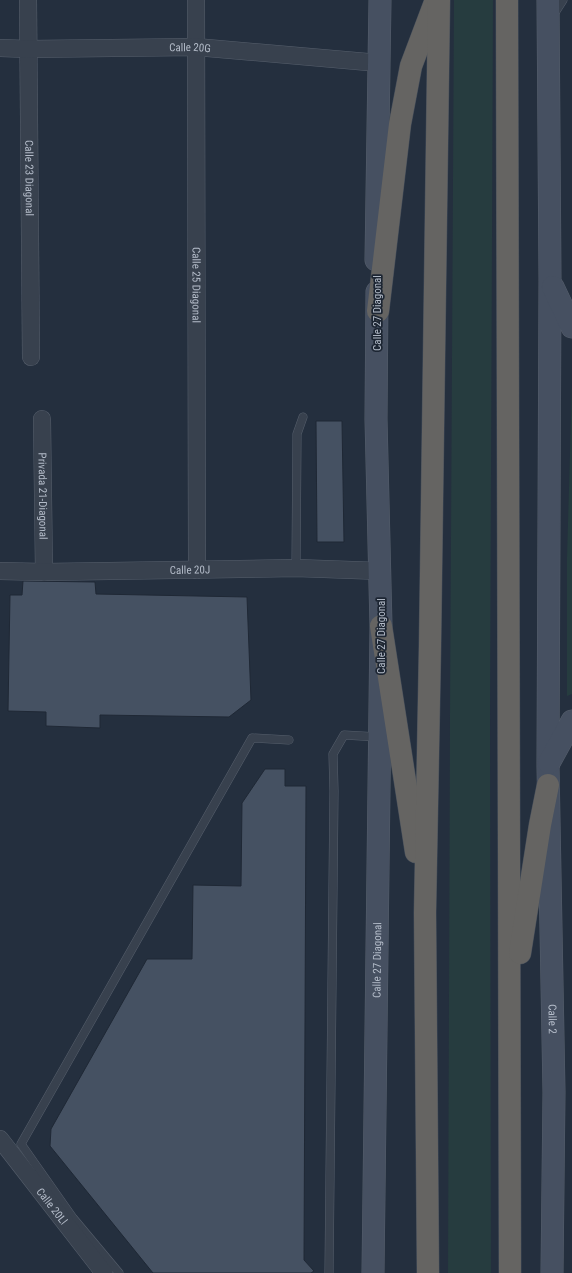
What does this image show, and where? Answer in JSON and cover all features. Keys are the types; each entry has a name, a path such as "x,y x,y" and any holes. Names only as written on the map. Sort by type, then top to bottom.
{"highway":[{"path":"378,311 400,124 411,66 436,0"},
{"path":"428,1273 425,913 439,0"},
{"path":"507,0 510,1273"},
{"path":"381,626 425,913"},
{"path":"509,1023 548,775"}],"main road":[{"name":"Calle 27 Diagonal","path":"374,1273 381,626 376,419 378,311 376,251 380,0"},
{"name":"Calle 2","path":"548,0 550,280 548,775 554,1092 552,1273"},
{"path":"550,280 572,327"},
{"path":"548,775 572,721"}],"street":[{"name":"Calle 23 Diagonal","path":"28,0 32,357"},
{"name":"Calle 25 Diagonal","path":"196,0 197,570"},
{"name":"Calle 20G","path":"0,48 196,47 379,63"},
{"name":"Privada 21-Diagonal","path":"42,419 44,572"},
{"name":"Calle 20J","path":"0,571 44,572 296,568 380,571"},
{"name":"Calle 20Ll","path":"0,1139 104,1273"}],"lane":[{"path":"548,23 563,0"},
{"path":"296,568 297,434 303,417"},
{"path":"330,1273 334,791 333,754 344,735 380,737"},
{"path":"119,1273 73,1218 21,1144 252,738 289,740"}],"green space":[{"path":"454,0 493,0 490,717 491,1273 448,1273"},
{"path":"572,383 572,694 567,696 567,558"}],"building":[{"path":"316,421 342,421 344,542 317,542"},
{"path":"23,581 95,582 96,594 247,597 251,700 229,717 100,715 100,728 46,726 46,712 8,711 10,595 22,595"},
{"path":"265,769 285,769 285,786 306,786 304,1260 314,1271 311,1273 153,1273 50,1146 51,1129 147,959 192,959 193,885 241,886 242,803"}]}
